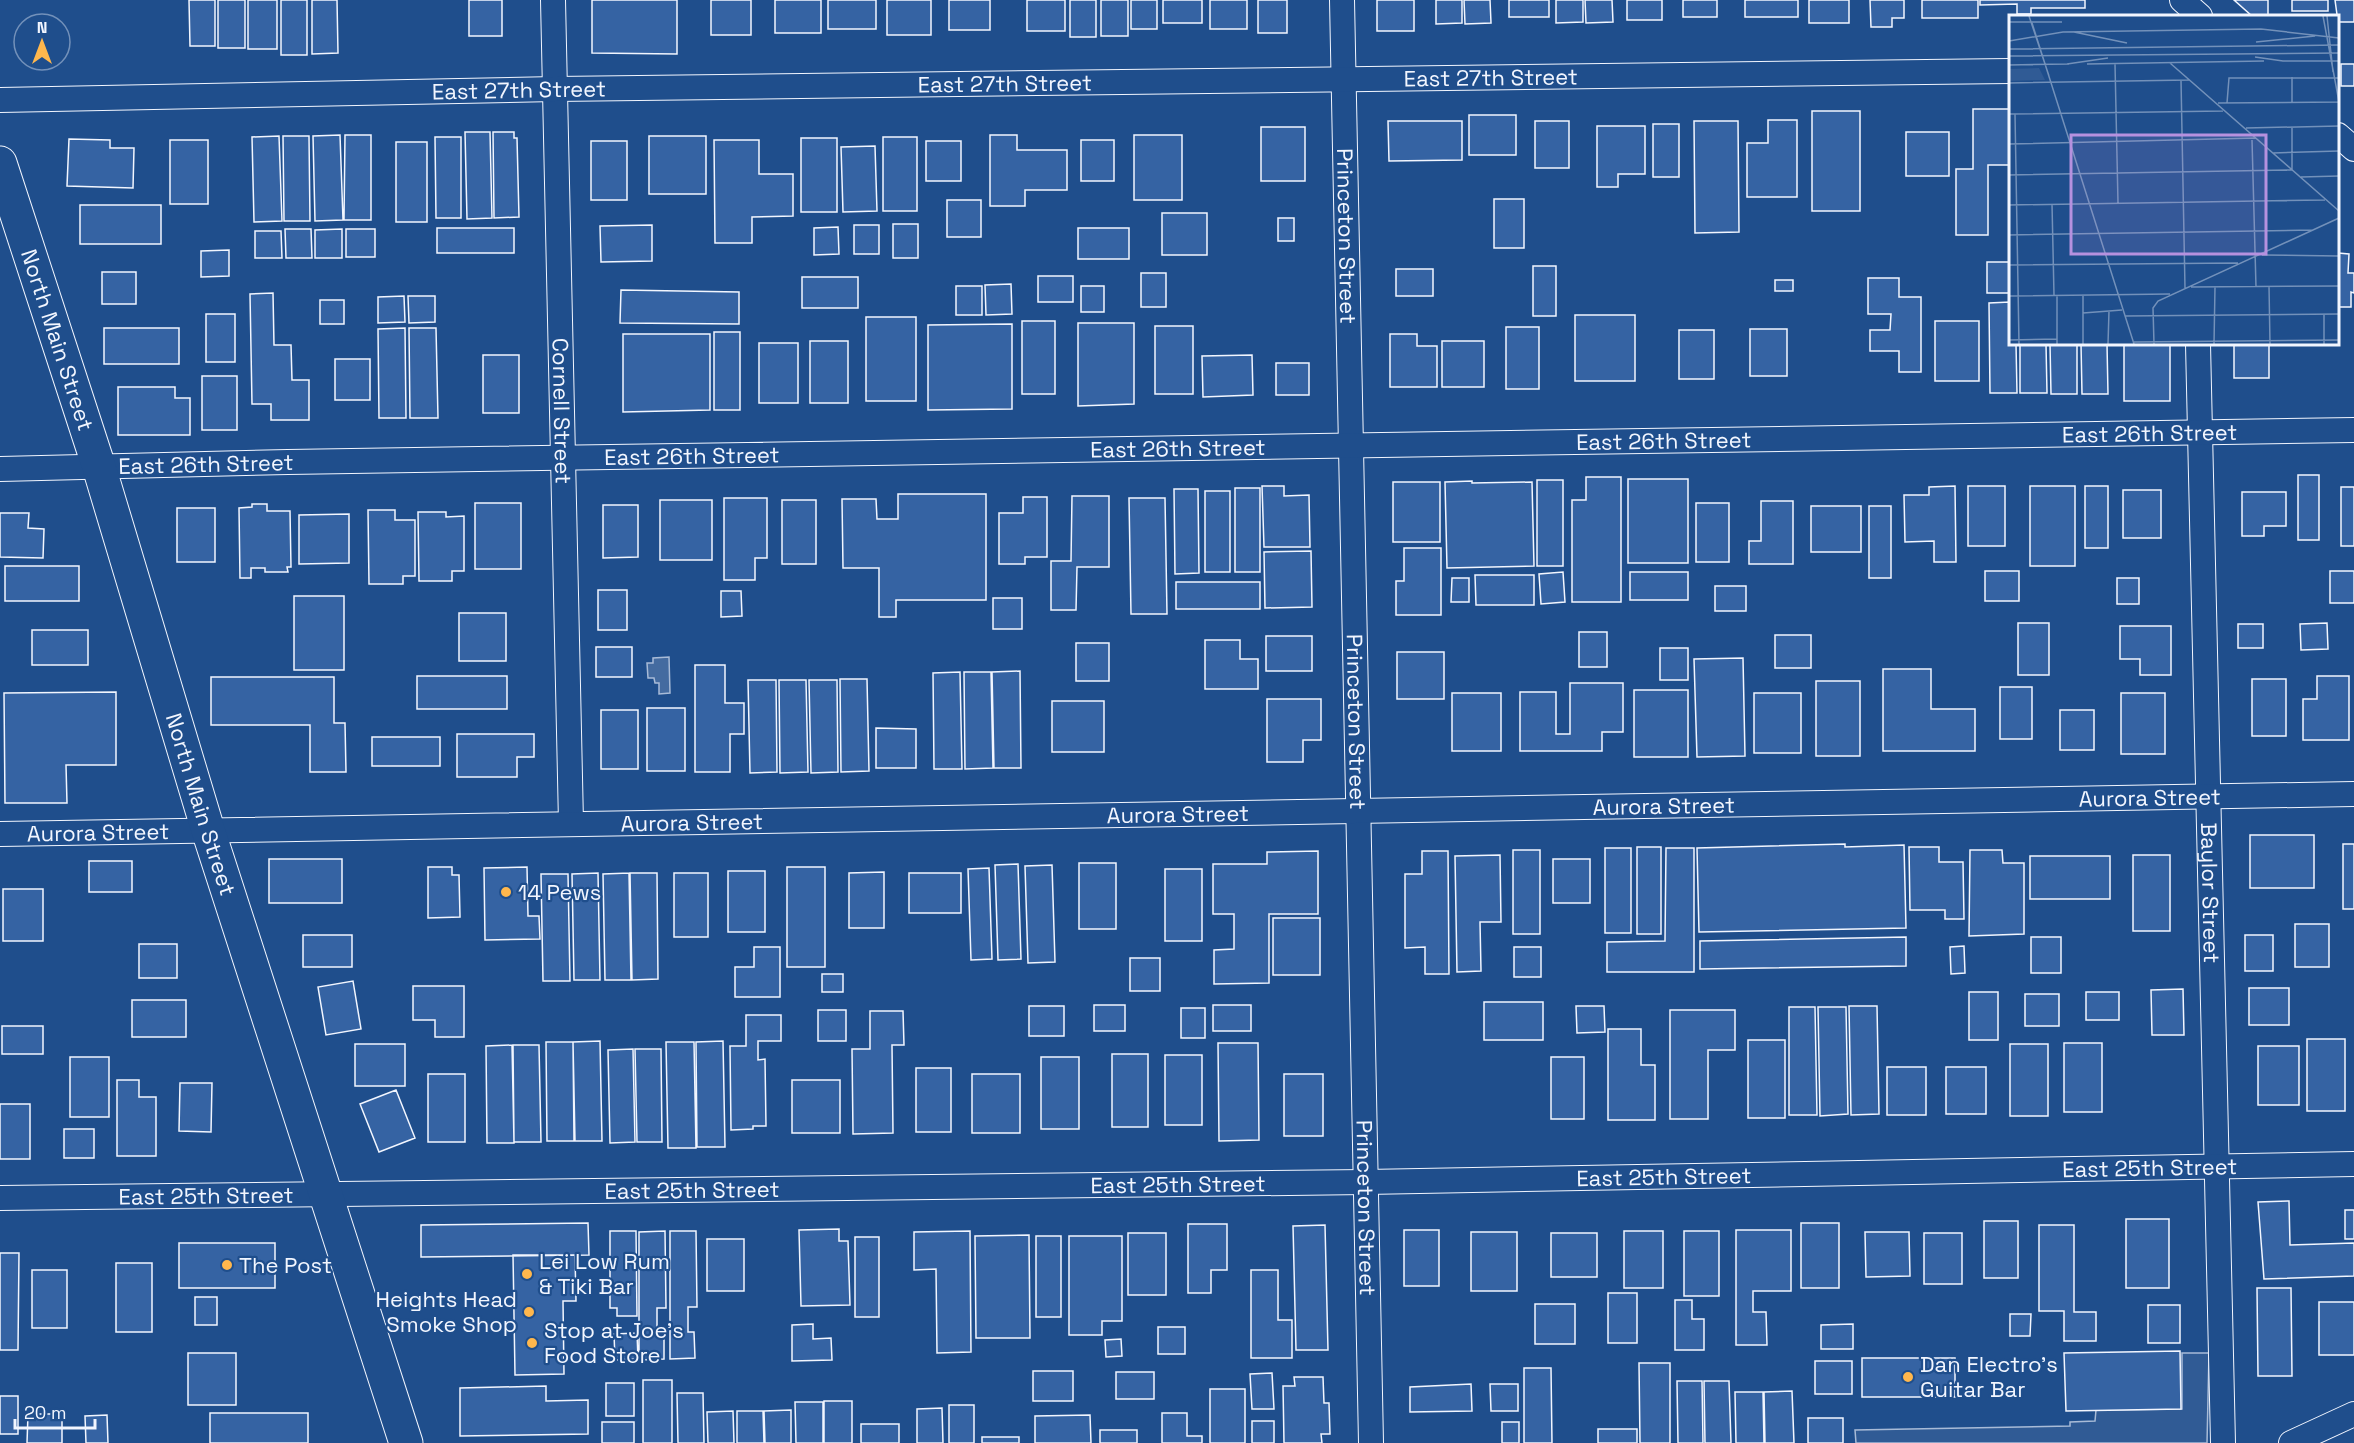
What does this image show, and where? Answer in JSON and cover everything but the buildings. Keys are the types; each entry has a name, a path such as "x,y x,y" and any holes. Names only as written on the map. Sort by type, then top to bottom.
{"main road":[{"name":"North Main Street","path":"0,163 99,467 208,830 406,1443"}],"street":[{"name":"Cornell Street","path":"553,0 571,823"},
{"name":"Princeton Street","path":"1342,0 1371,1443"},
{"path":"2182,0 2199,15"},
{"name":"East 27th Street","path":"0,100 555,89 2009,71"},
{"path":"2339,137 2354,149"},
{"name":"Baylor Street","path":"2198,345 2223,1443"},
{"name":"East 26th Street","path":"0,469 2354,430"},
{"name":"Aurora Street","path":"0,834 2354,794"},
{"name":"East 25th Street","path":"0,1198 1366,1182 2354,1164"},
{"path":"2291,1443 2354,1414"}],"shaded area":[{"path":"669,657 670,693 659,694 659,683 655,683 654,678 648,678 647,663 653,663 653,658"},
{"path":"2182,1353 2209,1353 2207,1443 1856,1443 1855,1430 2070,1426 2070,1422 2095,1421 2096,1410 2182,1409"}],"place":[{"name":"14 Pews","path":"506,892"},
{"name":"The Post","path":"227,1265"},
{"name":"Lei Low Rum & Tiki Bar","path":"527,1274"},
{"name":"Heights Head Smoke Shop","path":"529,1312"},
{"name":"Stop at Joe's Food Store","path":"532,1343"},
{"name":"Dan Electro's Guitar Bar","path":"1908,1377"}]}
